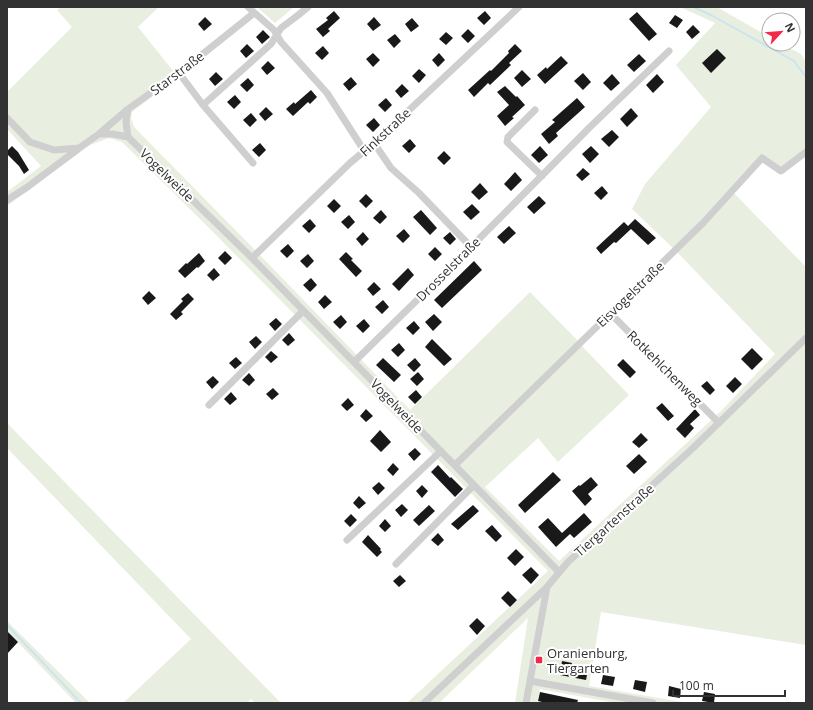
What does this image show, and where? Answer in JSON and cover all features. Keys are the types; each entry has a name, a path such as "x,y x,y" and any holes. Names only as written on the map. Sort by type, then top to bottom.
{"street":[{"path":"248,7 274,30 281,42 327,93 364,152"},
{"path":"203,105 271,44 281,28 308,7"},
{"name":"Finkstraße","path":"252,258 350,163 374,143 519,7"},
{"name":"Starstraße","path":"99,134 128,109 178,73 254,13"},
{"name":"Drosselstraße","path":"354,362 590,127 670,51"},
{"path":"178,73 203,105 253,163"},
{"path":"7,200 26,188 99,134 113,134 128,137 126,122 128,109"},
{"path":"535,110 508,137 507,142 542,176"},
{"path":"7,118 30,142 54,150 79,148"},
{"name":"Vogelweide","path":"128,137 304,310 559,572"},
{"path":"374,143 391,168 419,193 471,247"},
{"name":"Eisvogelstraße","path":"455,465 703,223 762,158 781,171 806,152"},
{"path":"209,405 304,310"},
{"name":"Rotkehlchenweg","path":"610,313 719,423"},
{"name":"Tiergartenstraße","path":"424,703 547,587 568,562 693,448 806,338"},
{"path":"347,540 441,451"},
{"path":"396,564 474,485"},
{"path":"526,703 547,587"},
{"path":"530,681 653,703"}],"green space":[{"path":"61,7 159,7 138,27 178,77 132,112 131,118 134,127 410,410 530,292 578,341 674,249 632,209 645,184 711,107 676,65 715,23 680,7 717,7 761,32 761,52 797,52 801,54 806,62 806,149 781,170 760,156 730,189 806,267 806,645 601,612 589,686 688,703 616,703 540,689 537,703 515,703 528,618 439,703 407,703 548,571 122,142 109,138 90,145 7,206 7,192 41,166 7,129 7,92 72,27 57,10","holes":["676,251 775,354 720,412 559,561 485,487 538,438 558,462 629,395 581,345"]},
{"path":"257,7 294,7 275,23"},
{"path":"7,423 281,703 255,703 251,699 247,703 123,703 191,639 7,448"},
{"path":"7,621 90,703 76,703 7,631"}],"building":[{"path":"334,11 340,18 328,29 330,31 323,37 316,29 328,20 326,18"},
{"path":"485,11 491,18 484,25 477,18"},
{"path":"637,12 657,34 649,41 629,19"},
{"path":"675,15 683,20 677,28 669,23"},
{"path":"205,17 212,24 204,31 198,24"},
{"path":"374,17 381,25 373,31 367,24"},
{"path":"412,18 419,26 411,32 405,24"},
{"path":"693,25 700,32 692,39 686,32"},
{"path":"468,29 475,36 468,43 461,36"},
{"path":"263,30 270,37 262,44 256,37"},
{"path":"446,32 453,38 446,45 439,39"},
{"path":"395,34 401,41 394,48 387,40"},
{"path":"247,44 254,51 246,58 240,51"},
{"path":"515,44 522,51 509,63 511,65 490,85 488,83 474,97 468,90 490,70 491,71 509,53 508,51"},
{"path":"323,46 329,53 322,60 315,53"},
{"path":"717,49 726,58 711,73 702,63"},
{"path":"373,53 380,60 373,67 366,59"},
{"path":"439,53 445,60 438,67 432,60"},
{"path":"639,54 646,61 634,72 627,65"},
{"path":"561,56 568,63 545,84 537,75 546,67 547,69"},
{"path":"268,61 275,68 267,75 261,68"},
{"path":"419,69 426,75 419,83 412,76"},
{"path":"522,70 531,79 522,87 514,78"},
{"path":"216,72 223,79 215,86 209,79"},
{"path":"583,73 591,82 583,90 574,81"},
{"path":"612,74 620,83 611,91 603,83"},
{"path":"657,74 664,82 653,93 646,85"},
{"path":"351,77 357,84 349,91 343,84"},
{"path":"248,78 254,85 247,92 240,85"},
{"path":"402,84 409,91 401,98 395,91"},
{"path":"505,86 525,105 505,126 497,116 509,105 497,92"},
{"path":"311,90 317,97 310,104 308,102 293,116 286,109 294,102 295,104"},
{"path":"235,95 241,102 234,109 227,102"},
{"path":"386,98 392,105 385,112 378,105"},
{"path":"577,98 585,107 556,133 558,136 549,144 541,134 555,122 552,120"},
{"path":"266,107 273,114 265,121 259,114"},
{"path":"631,108 638,116 627,127 620,119"},
{"path":"251,113 257,120 250,127 243,120"},
{"path":"374,118 380,125 373,132 366,125"},
{"path":"612,130 619,137 609,147 601,139"},
{"path":"410,139 416,146 409,153 402,146"},
{"path":"260,143 266,150 259,157 252,150"},
{"path":"12,146 18,152 29,170 24,174 19,166 7,154 7,151"},
{"path":"540,146 548,155 539,163 531,155"},
{"path":"591,146 599,154 590,163 582,154"},
{"path":"444,151 451,158 444,165 437,158"},
{"path":"583,168 590,174 582,181 576,175"},
{"path":"515,172 522,180 511,191 504,184"},
{"path":"480,183 488,192 479,200 471,192"},
{"path":"602,186 608,193 601,200 594,193"},
{"path":"366,194 373,201 366,208 359,201"},
{"path":"539,196 546,203 534,214 527,207"},
{"path":"334,199 341,206 334,213 327,206"},
{"path":"472,204 480,212 471,220 463,212"},
{"path":"381,210 387,217 380,224 373,218"},
{"path":"421,210 437,228 430,235 413,217"},
{"path":"349,215 355,222 348,229 341,222"},
{"path":"310,219 316,226 309,233 302,226"},
{"path":"635,219 656,238 648,245 631,229 601,254 596,248 624,222 628,226"},
{"path":"509,226 516,233 504,244 497,237"},
{"path":"404,229 410,236 403,243 396,236"},
{"path":"363,232 369,239 362,246 356,239"},
{"path":"450,232 456,239 450,245 443,238"},
{"path":"288,244 294,251 287,258 280,251"},
{"path":"435,247 442,254 435,261 428,254"},
{"path":"225,251 232,258 225,265 218,258"},
{"path":"346,252 353,259 351,260 362,271 356,277 339,259"},
{"path":"199,253 205,261 185,278 178,271"},
{"path":"308,254 314,261 307,268 300,261"},
{"path":"474,261 482,270 442,308 434,300"},
{"path":"214,268 220,275 213,281 207,275"},
{"path":"408,268 414,275 399,291 392,284"},
{"path":"311,278 317,285 310,292 303,285"},
{"path":"374,282 381,289 373,296 367,289"},
{"path":"149,291 156,298 148,305 142,298"},
{"path":"188,293 194,299 181,312 183,314 176,320 170,314 183,301 181,299"},
{"path":"325,295 332,302 324,309 318,302"},
{"path":"383,300 389,307 382,314 375,307"},
{"path":"434,314 442,322 433,331 425,322"},
{"path":"341,315 347,322 340,329 333,322"},
{"path":"276,318 282,324 275,331 269,324"},
{"path":"364,319 370,326 363,333 356,326"},
{"path":"414,321 420,328 413,335 406,328"},
{"path":"289,333 295,340 288,346 282,340"},
{"path":"256,336 262,342 255,349 249,342"},
{"path":"432,339 452,359 444,366 425,347"},
{"path":"399,343 405,350 398,357 391,350"},
{"path":"752,348 763,359 752,370 741,359"},
{"path":"271,351 278,357 271,363 265,357"},
{"path":"236,357 242,363 235,369 229,363"},
{"path":"383,358 401,375 394,382 376,365"},
{"path":"415,358 421,365 414,372 407,365"},
{"path":"623,359 636,372 630,378 617,365"},
{"path":"418,372 424,379 417,386 410,379"},
{"path":"249,373 255,380 249,386 242,380"},
{"path":"213,376 219,382 212,389 206,382"},
{"path":"735,377 742,384 733,393 726,386"},
{"path":"707,381 715,390 710,395 701,386"},
{"path":"273,388 279,394 272,400 266,394"},
{"path":"416,390 422,397 415,404 408,397"},
{"path":"231,392 237,399 230,405 224,399"},
{"path":"348,398 354,405 347,411 341,405"},
{"path":"662,403 674,416 668,421 656,408"},
{"path":"366,409 373,416 366,422 360,416"},
{"path":"695,409 700,415 690,424 694,428 685,438 676,429"},
{"path":"380,430 391,442 381,452 370,441"},
{"path":"641,433 648,440 639,448 632,442"},
{"path":"415,448 421,454 414,461 408,454"},
{"path":"639,454 647,462 634,474 626,466"},
{"path":"393,463 399,469 393,476 387,470"},
{"path":"438,465 463,489 455,497 431,472"},
{"path":"553,472 561,480 525,513 518,505"},
{"path":"591,477 598,485 588,494 592,499 585,506 572,491"},
{"path":"379,482 385,488 378,495 372,488"},
{"path":"422,485 428,491 422,498 416,491"},
{"path":"359,496 366,503 359,509 353,503"},
{"path":"402,504 408,510 401,517 395,510"},
{"path":"429,505 435,511 419,526 413,520"},
{"path":"473,505 479,511 458,530 451,524"},
{"path":"584,513 592,522 574,538 570,534 556,547 538,527 548,518 562,533"},
{"path":"351,514 357,520 350,527 344,521"},
{"path":"385,519 391,526 385,532 379,526"},
{"path":"492,525 502,536 496,542 485,531"},
{"path":"438,533 444,540 438,546 431,540"},
{"path":"368,535 381,549 380,550 382,552 377,557 362,542"},
{"path":"516,549 524,557 515,566 507,558"},
{"path":"531,567 539,575 531,584 522,575"},
{"path":"400,575 406,581 399,587 393,581"},
{"path":"508,591 517,600 510,607 501,598"},
{"path":"477,618 485,626 477,635 469,626"},
{"path":"7,631 18,642 7,654"},
{"path":"562,661 572,663 571,666 586,668 585,670 588,670 586,680 560,675"},
{"path":"603,675 615,677 613,686 601,684"},
{"path":"635,680 647,682 645,692 633,689"},
{"path":"669,686 681,689 680,698 668,696"},
{"path":"540,692 578,700 577,703 546,703 538,701"},
{"path":"704,692 715,694 714,703 702,701"}],"waterway":[{"path":"693,7 711,15 794,61 806,77"},
{"path":"7,625 81,703"}],"place":[{"name":"Oranienburg, Tiergarten","path":"539,660"}]}
